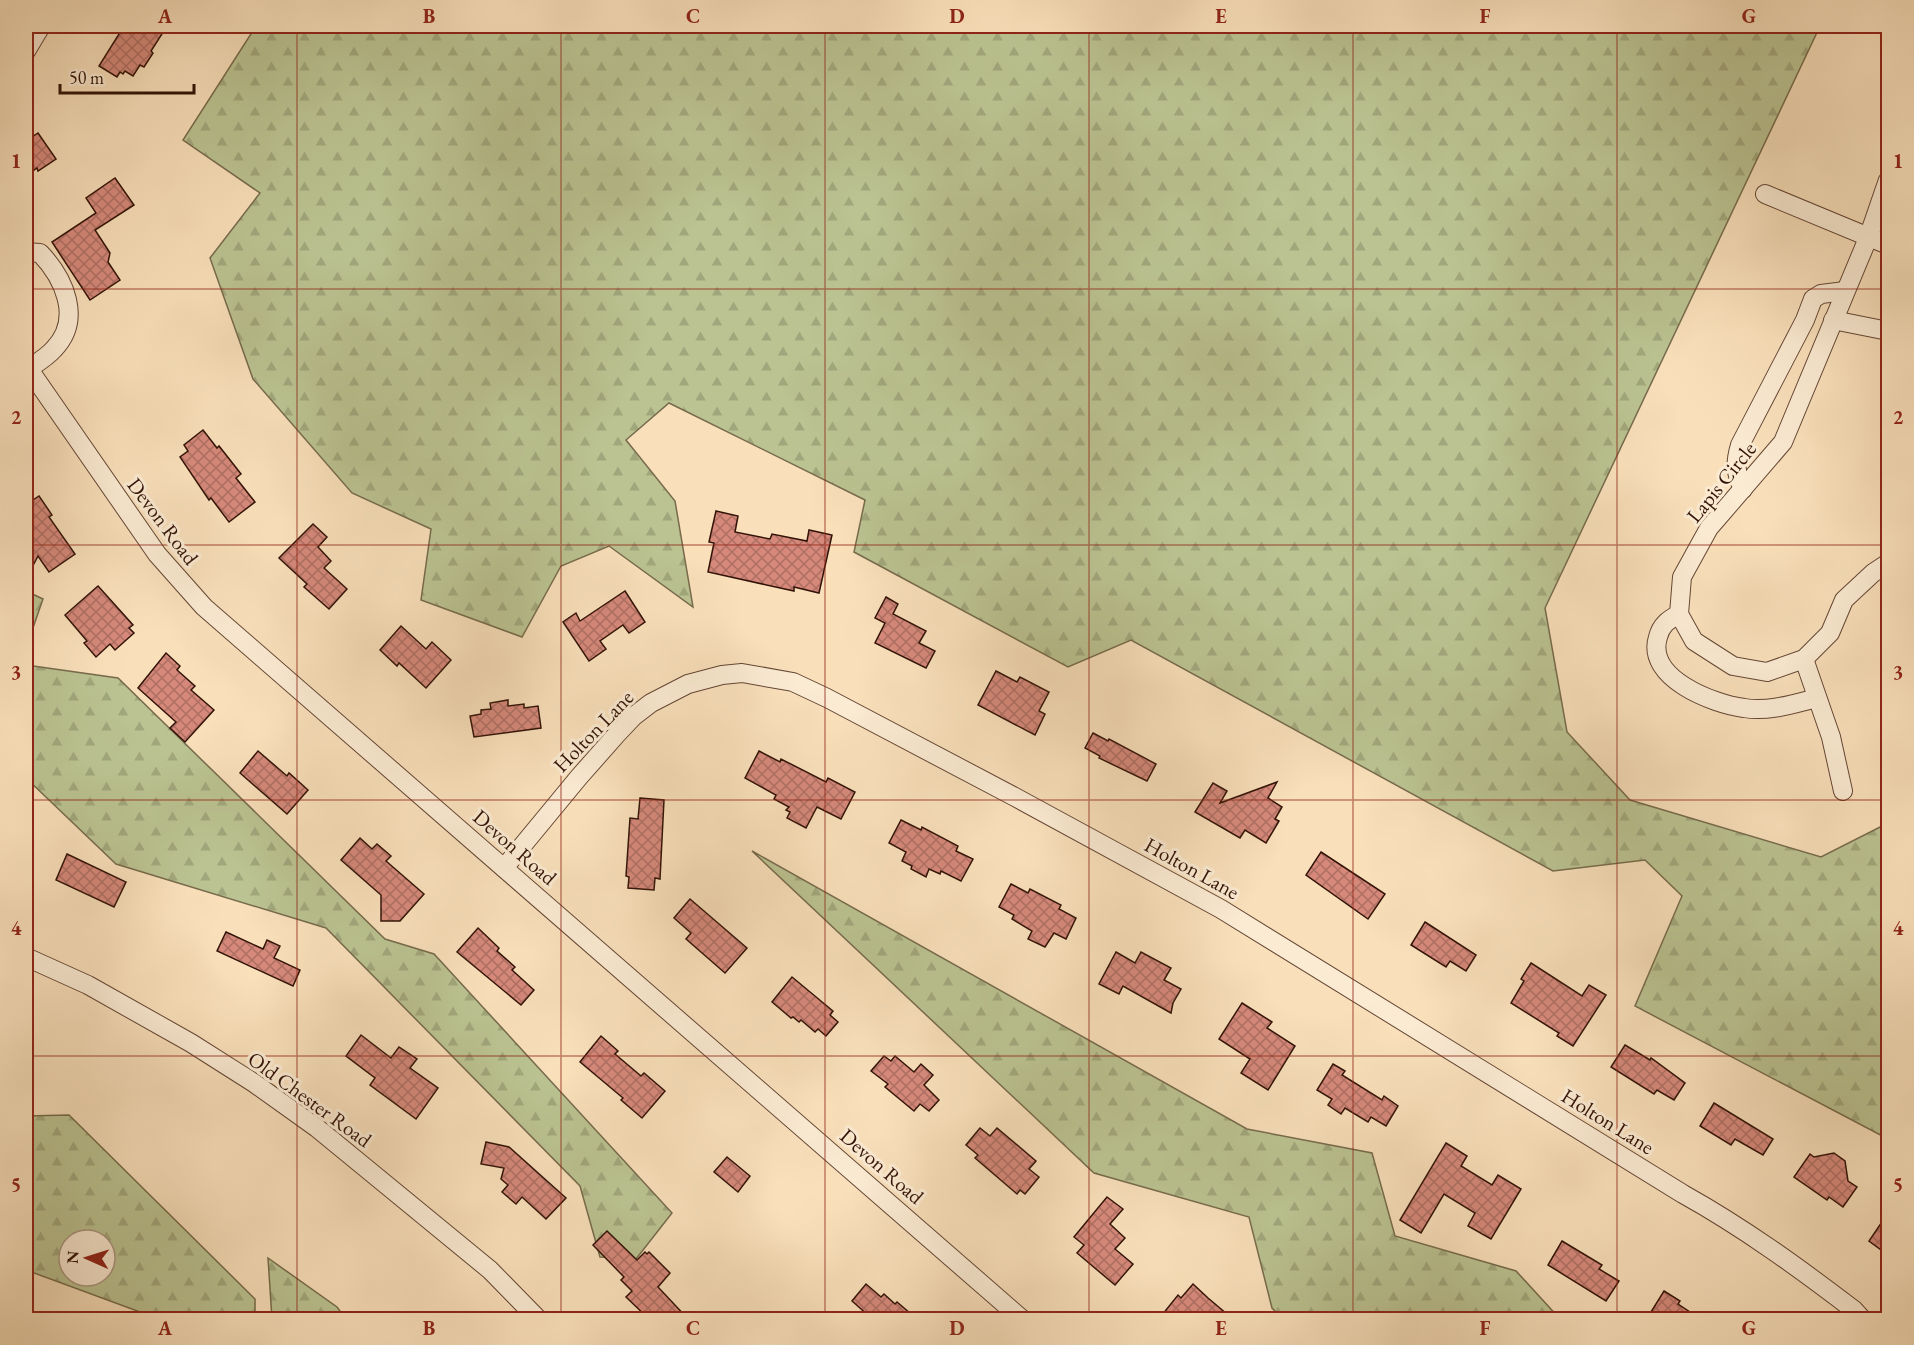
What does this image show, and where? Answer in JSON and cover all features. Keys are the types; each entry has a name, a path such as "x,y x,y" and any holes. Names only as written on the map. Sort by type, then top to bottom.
{"street":[{"path":"26,51 42,26"},
{"name":"Lapis Circle","path":"1679,614 1682,577 1709,528 1783,442 1868,238 1888,180"},
{"path":"1765,194 1888,245"},
{"path":"26,252 40,253 45,258 63,285 69,306 69,320 64,335 54,349 27,367"},
{"path":"1743,489 1736,476 1735,463 1740,445 1805,321 1813,298 1821,294 1845,291"},
{"path":"1833,320 1886,328"},
{"name":"Devon Road","path":"27,367 157,554 204,607 1023,1320"},
{"path":"1817,698 1781,708 1745,708 1711,700 1683,685 1666,672 1659,662 1656,651 1660,630 1668,620 1679,614 1694,641 1733,666 1767,672 1804,658 1830,633 1844,600 1873,573 1888,563"},
{"path":"1804,658 1831,737 1844,790"},
{"name":"Holton Lane","path":"504,868 616,734 651,703 688,684 722,675 742,673 793,682 1015,797 1221,909 1683,1194 1729,1219 1786,1258 1854,1310 1863,1320"},
{"name":"Old Chester Road","path":"26,957 88,985 191,1043 263,1089 317,1128 490,1270 539,1320"}],"green space":[{"path":"256,26 1820,26 1545,608 1567,732 1630,800 1821,857 1888,823 1888,1139 1635,1006 1682,896 1645,860 1553,871 1131,640 1068,667 854,552 865,500 669,403 626,440 675,501 693,607 609,546 561,566 522,637 421,600 431,529 352,493 253,379 210,258 260,193 183,140"},
{"path":"26,591 43,599 26,648"},
{"path":"26,665 118,678 385,939 434,954 672,1213 636,1259 600,1257 580,1186 326,928 116,864 26,778"},
{"path":"752,851 1247,1129 1372,1153 1395,1236 1516,1271 1560,1319 1283,1319 1272,1308 1249,1217 1094,1173"},
{"path":"69,1115 255,1299 255,1319 159,1319 75,1288 117,1288 117,1228 57,1228 57,1281 26,1270 26,1116"},
{"path":"268,1258 337,1307 346,1319 272,1319"}],"building":[{"path":"124,26 167,26 144,67 140,65 133,76 125,71 123,74 120,72 117,77 99,66"},
{"path":"38,133 56,159 26,176 26,141"},
{"path":"115,178 134,205 95,230 110,253 108,262 120,280 90,300 52,242 96,213 86,198"},
{"path":"203,430 241,474 236,478 255,502 229,522 211,498 209,500 180,457 188,451 184,445"},
{"path":"39,496 52,515 49,517 75,554 49,572 38,556 26,579 26,505"},
{"path":"716,511 738,516 735,532 770,539 772,534 807,541 809,530 832,535 819,593 794,587 794,591 708,572 714,543 709,542"},
{"path":"313,524 327,537 318,547 331,561 324,568 347,589 329,609 304,587 307,584 279,558"},
{"path":"98,586 133,625 129,628 134,633 115,650 110,644 96,657 84,643 87,641 65,615"},
{"path":"625,591 645,622 629,633 623,625 600,641 606,649 589,661 563,622 576,613 580,621"},
{"path":"886,597 898,604 893,614 926,631 919,643 935,651 926,668 875,643 885,623 875,618"},
{"path":"401,626 426,649 432,642 451,660 426,688 399,663 397,666 380,650"},
{"path":"166,653 180,666 177,670 195,686 191,690 214,710 185,742 170,728 176,722 138,688"},
{"path":"996,671 1017,682 1020,677 1049,692 1039,711 1045,714 1035,735 978,705"},
{"path":"508,700 508,706 524,704 524,708 538,706 541,728 474,737 470,716 481,714 481,710 491,709 490,703"},
{"path":"1093,733 1156,764 1147,781 1099,758 1100,756 1085,748"},
{"path":"258,751 287,776 289,773 308,790 287,814 240,773"},
{"path":"759,751 780,762 781,759 826,782 828,778 855,792 841,819 817,807 806,828 787,818 790,812 786,810 789,807 774,799 776,795 745,778"},
{"path":"1277,782 1268,798 1282,807 1275,819 1279,821 1266,843 1245,830 1240,838 1195,812 1213,783 1227,791 1220,803"},
{"path":"640,798 664,800 660,879 655,878 654,890 628,888 629,877 626,876 630,818 638,819"},
{"path":"901,820 921,830 922,827 958,846 956,851 973,859 961,881 941,871 940,874 929,869 926,877 902,861 906,852 889,843"},
{"path":"360,838 372,849 377,844 391,856 386,861 424,894 400,921 381,921 381,895 341,860"},
{"path":"1321,852 1385,894 1368,919 1306,875"},
{"path":"67,854 126,882 114,907 56,880"},
{"path":"1011,884 1028,893 1030,889 1061,905 1059,909 1076,918 1066,939 1054,933 1045,947 1028,939 1032,931 1012,919 1014,915 999,907"},
{"path":"690,899 747,948 725,973 686,939 691,933 674,918"},
{"path":"1425,922 1476,955 1466,971 1450,961 1446,967 1411,945"},
{"path":"478,928 499,948 497,951 515,967 512,970 534,990 521,1005 457,952"},
{"path":"226,932 263,949 267,940 280,946 274,958 300,970 293,986 217,951"},
{"path":"1116,952 1135,963 1141,952 1171,968 1164,980 1181,989 1173,1003 1171,1013 1123,986 1119,994 1099,984"},
{"path":"1531,963 1582,996 1589,985 1606,995 1573,1046 1557,1036 1559,1033 1511,1003"},
{"path":"792,977 833,1011 830,1015 838,1022 826,1036 818,1029 815,1032 801,1020 799,1022 791,1018 772,1002"},
{"path":"1242,1003 1272,1022 1267,1028 1295,1046 1268,1090 1241,1073 1250,1059 1219,1039"},
{"path":"361,1035 391,1058 399,1047 417,1059 410,1068 438,1088 416,1119 370,1085 375,1078 346,1056"},
{"path":"601,1036 618,1051 615,1054 641,1076 644,1073 665,1091 642,1118 621,1100 623,1098 580,1062"},
{"path":"1625,1045 1650,1060 1651,1058 1685,1083 1674,1100 1657,1090 1654,1094 1611,1067"},
{"path":"884,1056 891,1061 895,1056 914,1072 921,1064 933,1075 924,1085 939,1100 929,1111 920,1104 914,1111 885,1087 888,1084 871,1071"},
{"path":"1333,1064 1345,1071 1342,1075 1382,1100 1384,1096 1398,1106 1386,1126 1371,1117 1368,1122 1345,1108 1341,1114 1328,1105 1332,1099 1317,1090"},
{"path":"1714,1103 1773,1139 1763,1155 1735,1139 1731,1145 1700,1126"},
{"path":"980,1128 990,1136 997,1128 1036,1161 1029,1169 1039,1177 1025,1194 1020,1190 1017,1194 975,1158 978,1155 966,1145"},
{"path":"486,1142 509,1147 566,1198 546,1219 522,1197 516,1204 502,1192 508,1185 501,1179 504,1168 481,1164"},
{"path":"1446,1143 1467,1156 1461,1166 1492,1185 1498,1175 1521,1189 1491,1239 1468,1226 1475,1213 1444,1194 1421,1233 1400,1220"},
{"path":"1834,1153 1845,1161 1848,1181 1857,1187 1843,1207 1829,1197 1827,1200 1794,1177 1810,1154 1814,1157"},
{"path":"727,1157 750,1176 738,1192 714,1172"},
{"path":"1107,1197 1123,1209 1110,1224 1125,1238 1115,1249 1133,1264 1115,1285 1077,1253 1084,1245 1074,1237"},
{"path":"1888,1213 1888,1255 1869,1241"},
{"path":"607,1231 637,1260 645,1252 647,1254 649,1252 670,1273 658,1287 689,1320 650,1320 626,1297 632,1291 621,1280 624,1277 593,1245"},
{"path":"1562,1241 1602,1265 1599,1269 1619,1281 1606,1301 1548,1265"},
{"path":"866,1284 881,1297 884,1294 895,1304 897,1302 918,1320 878,1320 871,1314 869,1316 852,1301"},
{"path":"1193,1284 1234,1320 1158,1320 1178,1295 1181,1298"},
{"path":"1664,1291 1680,1301 1678,1304 1702,1320 1646,1320"}]}
